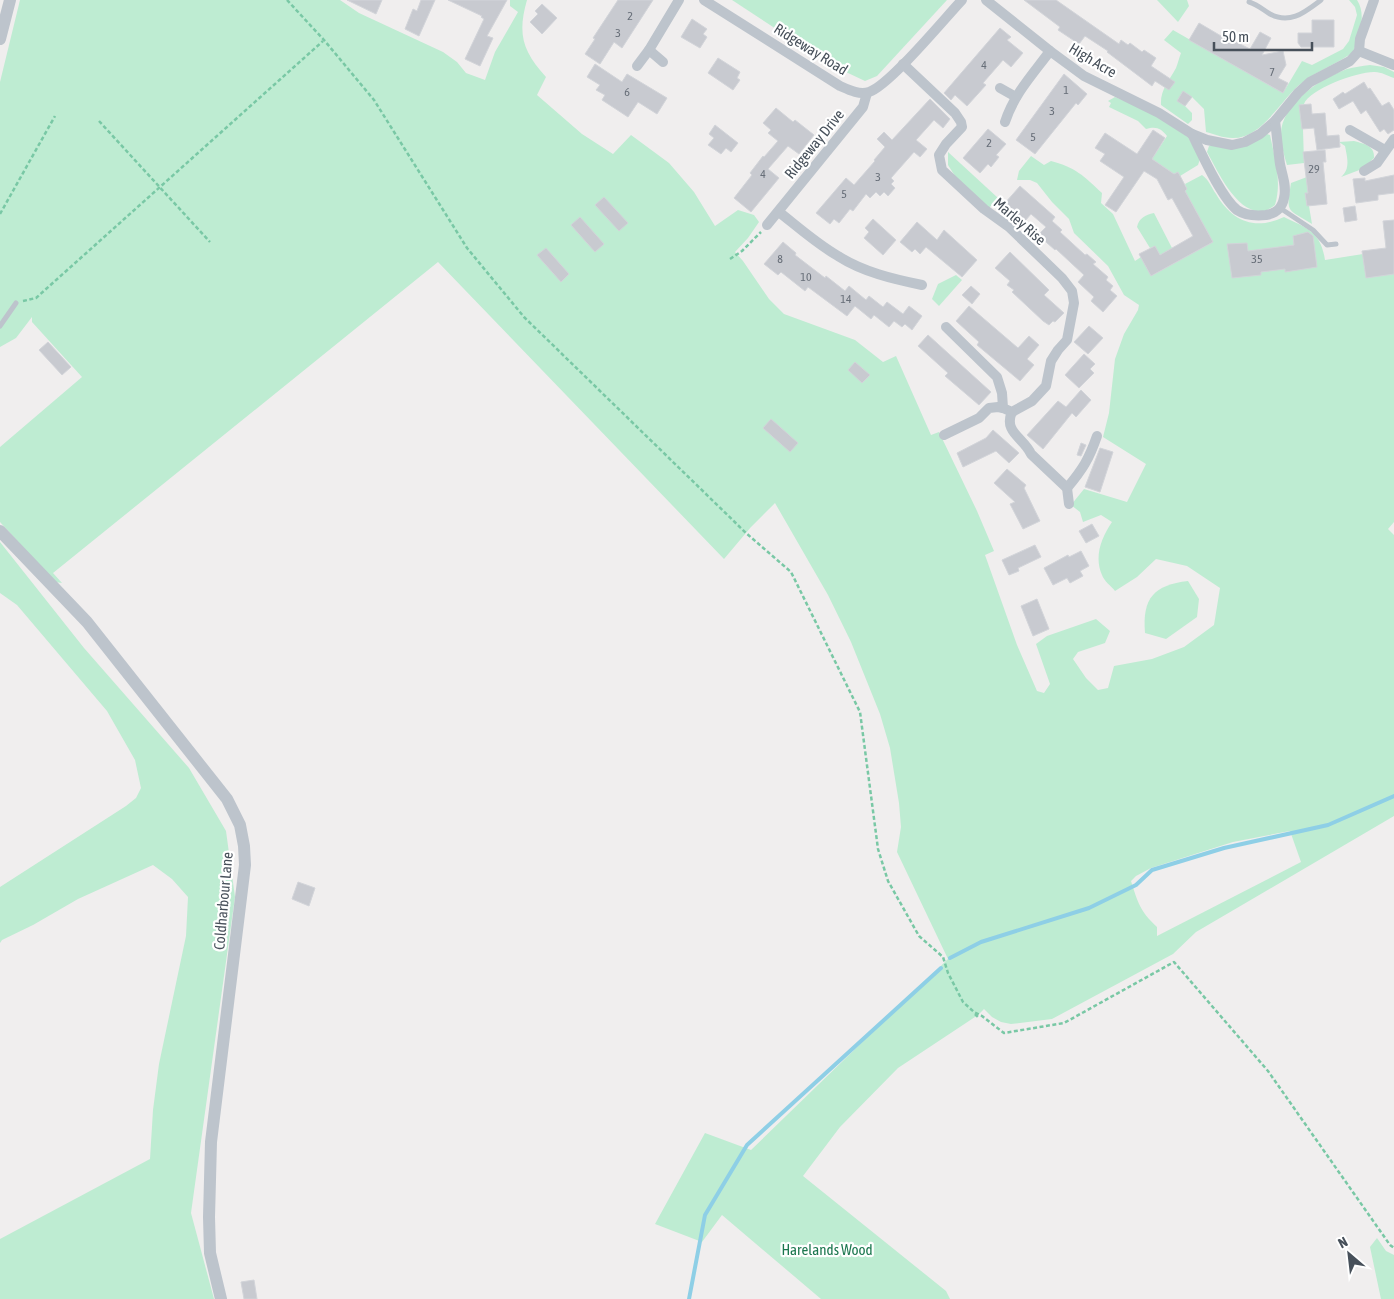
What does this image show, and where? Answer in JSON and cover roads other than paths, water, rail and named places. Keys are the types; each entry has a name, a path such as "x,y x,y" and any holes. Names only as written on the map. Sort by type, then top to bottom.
{"street":[{"path":"0,39 10,0"},
{"path":"637,66 679,0"},
{"name":"Ridgeway Road","path":"704,0 840,86 855,92 867,93"},
{"path":"867,93 877,89 903,64 962,0"},
{"name":"High Acre","path":"986,0 1084,76 1160,113 1192,134 1207,140 1232,145 1252,138 1275,122 1298,93 1310,82 1350,61 1359,51"},
{"path":"1374,0 1360,39 1359,51 1394,65"},
{"path":"648,50 662,62"},
{"path":"1005,122 1010,106 1050,51"},
{"name":"Marley Rise","path":"903,64 955,113 961,122 962,127 946,144 939,155 942,170 984,209 1009,227 1062,278 1072,291 1074,303 1067,340 1051,361 1046,386 1032,401 1008,410 998,406 990,408 979,418 944,435"},
{"path":"1000,88 1016,97"},
{"name":"Ridgeway Drive","path":"767,225 863,107 867,93"},
{"path":"1275,122 1284,185 1284,196 1280,208"},
{"path":"1350,130 1385,150"},
{"name":"High Acre","path":"1192,134 1221,189 1237,210 1256,216 1272,214 1280,208"},
{"path":"1364,171 1377,163 1394,139"},
{"path":"779,212 838,256 858,267 894,279 918,284 917,272"},
{"path":"946,327 997,377 1008,410 1012,430 1028,447 1031,454 1067,488 1069,504"},
{"path":"1067,488 1090,457 1098,436"},
{"name":"Coldharbour Lane","path":"0,531 87,622 203,768 227,800 240,825 245,865 211,1142 210,1253 222,1299"}],"lane":[{"path":"1249,2 1256,4 1275,16 1285,19 1301,14 1321,0"},
{"path":"1280,208 1313,230 1326,245 1336,244"},
{"path":"0,326 16,303"}],"waterway":[{"path":"950,958 981,942 1089,908 1136,885 1152,870 1224,848 1328,825 1394,796"},
{"path":"689,1299 705,1215 747,1145 941,968"}],"park label":[{"name":"Harelands Wood","path":"827,1249"}]}
